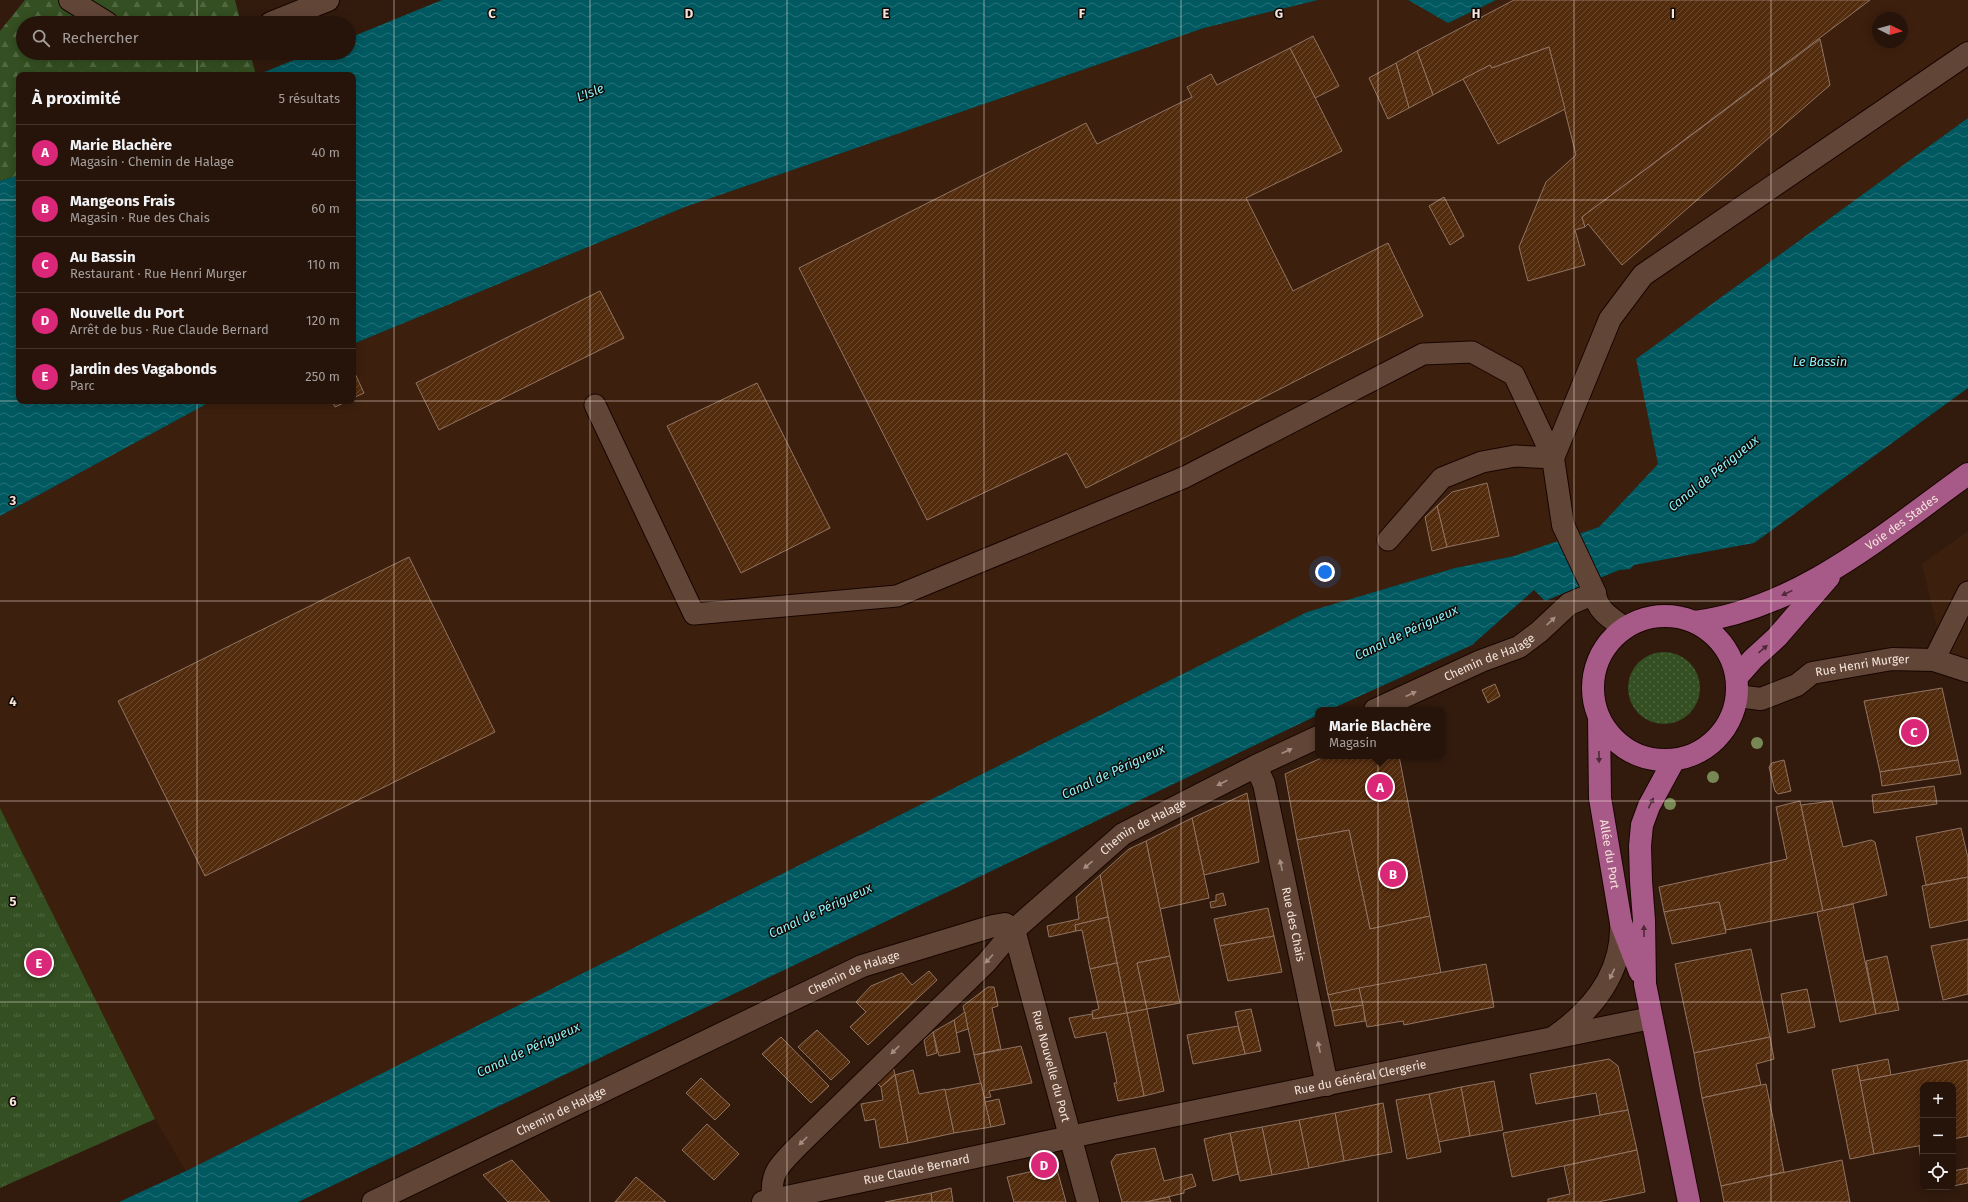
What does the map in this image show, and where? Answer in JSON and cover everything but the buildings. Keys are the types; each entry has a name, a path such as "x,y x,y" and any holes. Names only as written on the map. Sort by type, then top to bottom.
{"main road":[{"name":"Voie des Stades","path":"1695,622 1720,619 1753,610 1834,570 1968,474"},
{"name":"Voie des Stades","path":"1737,687 1753,659 1777,638 1834,570"},
{"path":"1672,616 1695,622 1707,630 1726,650 1733,664 1737,687 1732,715 1722,732 1709,746 1692,755 1674,760 1651,759 1630,751 1612,737 1599,718 1593,694 1594,675 1600,657 1611,641 1625,628 1647,618 1672,616"},
{"name":"Allée du Port","path":"1599,718 1600,798 1621,923 1645,984"},
{"name":"Allée du Port","path":"1674,760 1649,806 1642,825 1640,846 1640,881 1644,920 1645,984 1689,1202"}],"street":[{"path":"70,0 96,16"},
{"path":"288,16 328,0"},
{"path":"1625,628 1607,616 1595,600 1593,590 1564,525 1553,458 1610,319 1643,275 1968,52"},
{"name":"Chemin de Halage","path":"1381,707 1481,661 1519,647 1539,632 1568,604 1593,590"},
{"name":"Rue Henri Murger","path":"1737,687 1761,699 1797,685 1812,673 1892,659 1934,660 1968,671"},
{"name":"Chemin de Halage","path":"373,1202 862,966 993,926 1005,924 1014,930 1123,834 1256,766 1315,738"},
{"name":"Rue des Chais","path":"1256,766 1264,784 1327,1085"},
{"path":"1550,1040 1578,1018 1605,987 1618,956 1622,940 1621,923"},
{"name":"Rue Nouvelle du Port","path":"1014,930 1088,1202"},
{"name":"Rue du Général Clergerie","path":"1070,1137 1550,1040 1651,1018"},
{"name":"Rue Claude Bernard","path":"768,1200 1070,1137"}],"lane":[{"path":"595,405 694,614 897,596 1185,477 1423,354 1472,352 1514,375 1553,458 1515,456 1482,462 1442,478 1388,540"},
{"path":"1934,660 1968,592"},
{"path":"768,1200 777,1170 826,1118 986,963 1014,930"}],"shaded area":[{"path":"1318,0 1408,0 1448,23 1496,0 1968,0 1968,118 1636,359 1658,464 1599,527 1514,556 1455,568 1307,612 186,1171 155,1119 0,808 0,516 206,404 356,404 356,343 685,207 1204,28"},
{"path":"1968,531 1968,669 1945,661 1922,564"}],"green space":[{"path":"25,0 235,0 239,16 16,16 16,60 252,60 255,72 16,72 16,176 0,181 0,31"},
{"path":"1657,652 1671,652 1678,654 1690,662 1698,674 1700,688 1698,702 1690,714 1678,722 1671,724 1657,724 1650,722 1638,714 1630,702 1628,695 1628,681 1630,674 1638,662 1650,654"},
{"path":"0,808 155,1119 0,1188"}],"water":[{"name":"L'Isle","path":"442,0 1318,0 1204,28 685,207 356,343 356,72 264,72 294,60 356,60 356,35"},
{"path":"1408,0 1496,0 1448,23"},
{"path":"1968,118 1968,388 1754,543 1634,565 1630,569 1619,570 1545,601 1534,590 1472,645 1336,707 1315,707 1315,716 298,1202 119,1202 186,1171 1307,612 1455,568 1514,556 1599,527 1658,464 1636,359"},
{"path":"16,176 16,404 206,404 0,516 0,181"}],"place":[{"name":"Au Bassin","path":"1914,732"},
{"name":"Marie Blachère","path":"1380,787"},
{"name":"Mangeons Frais","path":"1393,874"},
{"name":"Jardin des Vagabonds","path":"39,963"},
{"name":"Nouvelle du Port","path":"1044,1165"}],"water label":[{"name":"Le Bassin","path":"1820,361"},
{"name":"Canal de Périgueux","path":"1713,473"},
{"name":"Canal de Périgueux","path":"1406,632"},
{"name":"Canal de Périgueux","path":"1113,771"},
{"name":"Canal de Périgueux","path":"820,910"},
{"name":"Canal de Périgueux","path":"528,1049"}]}
